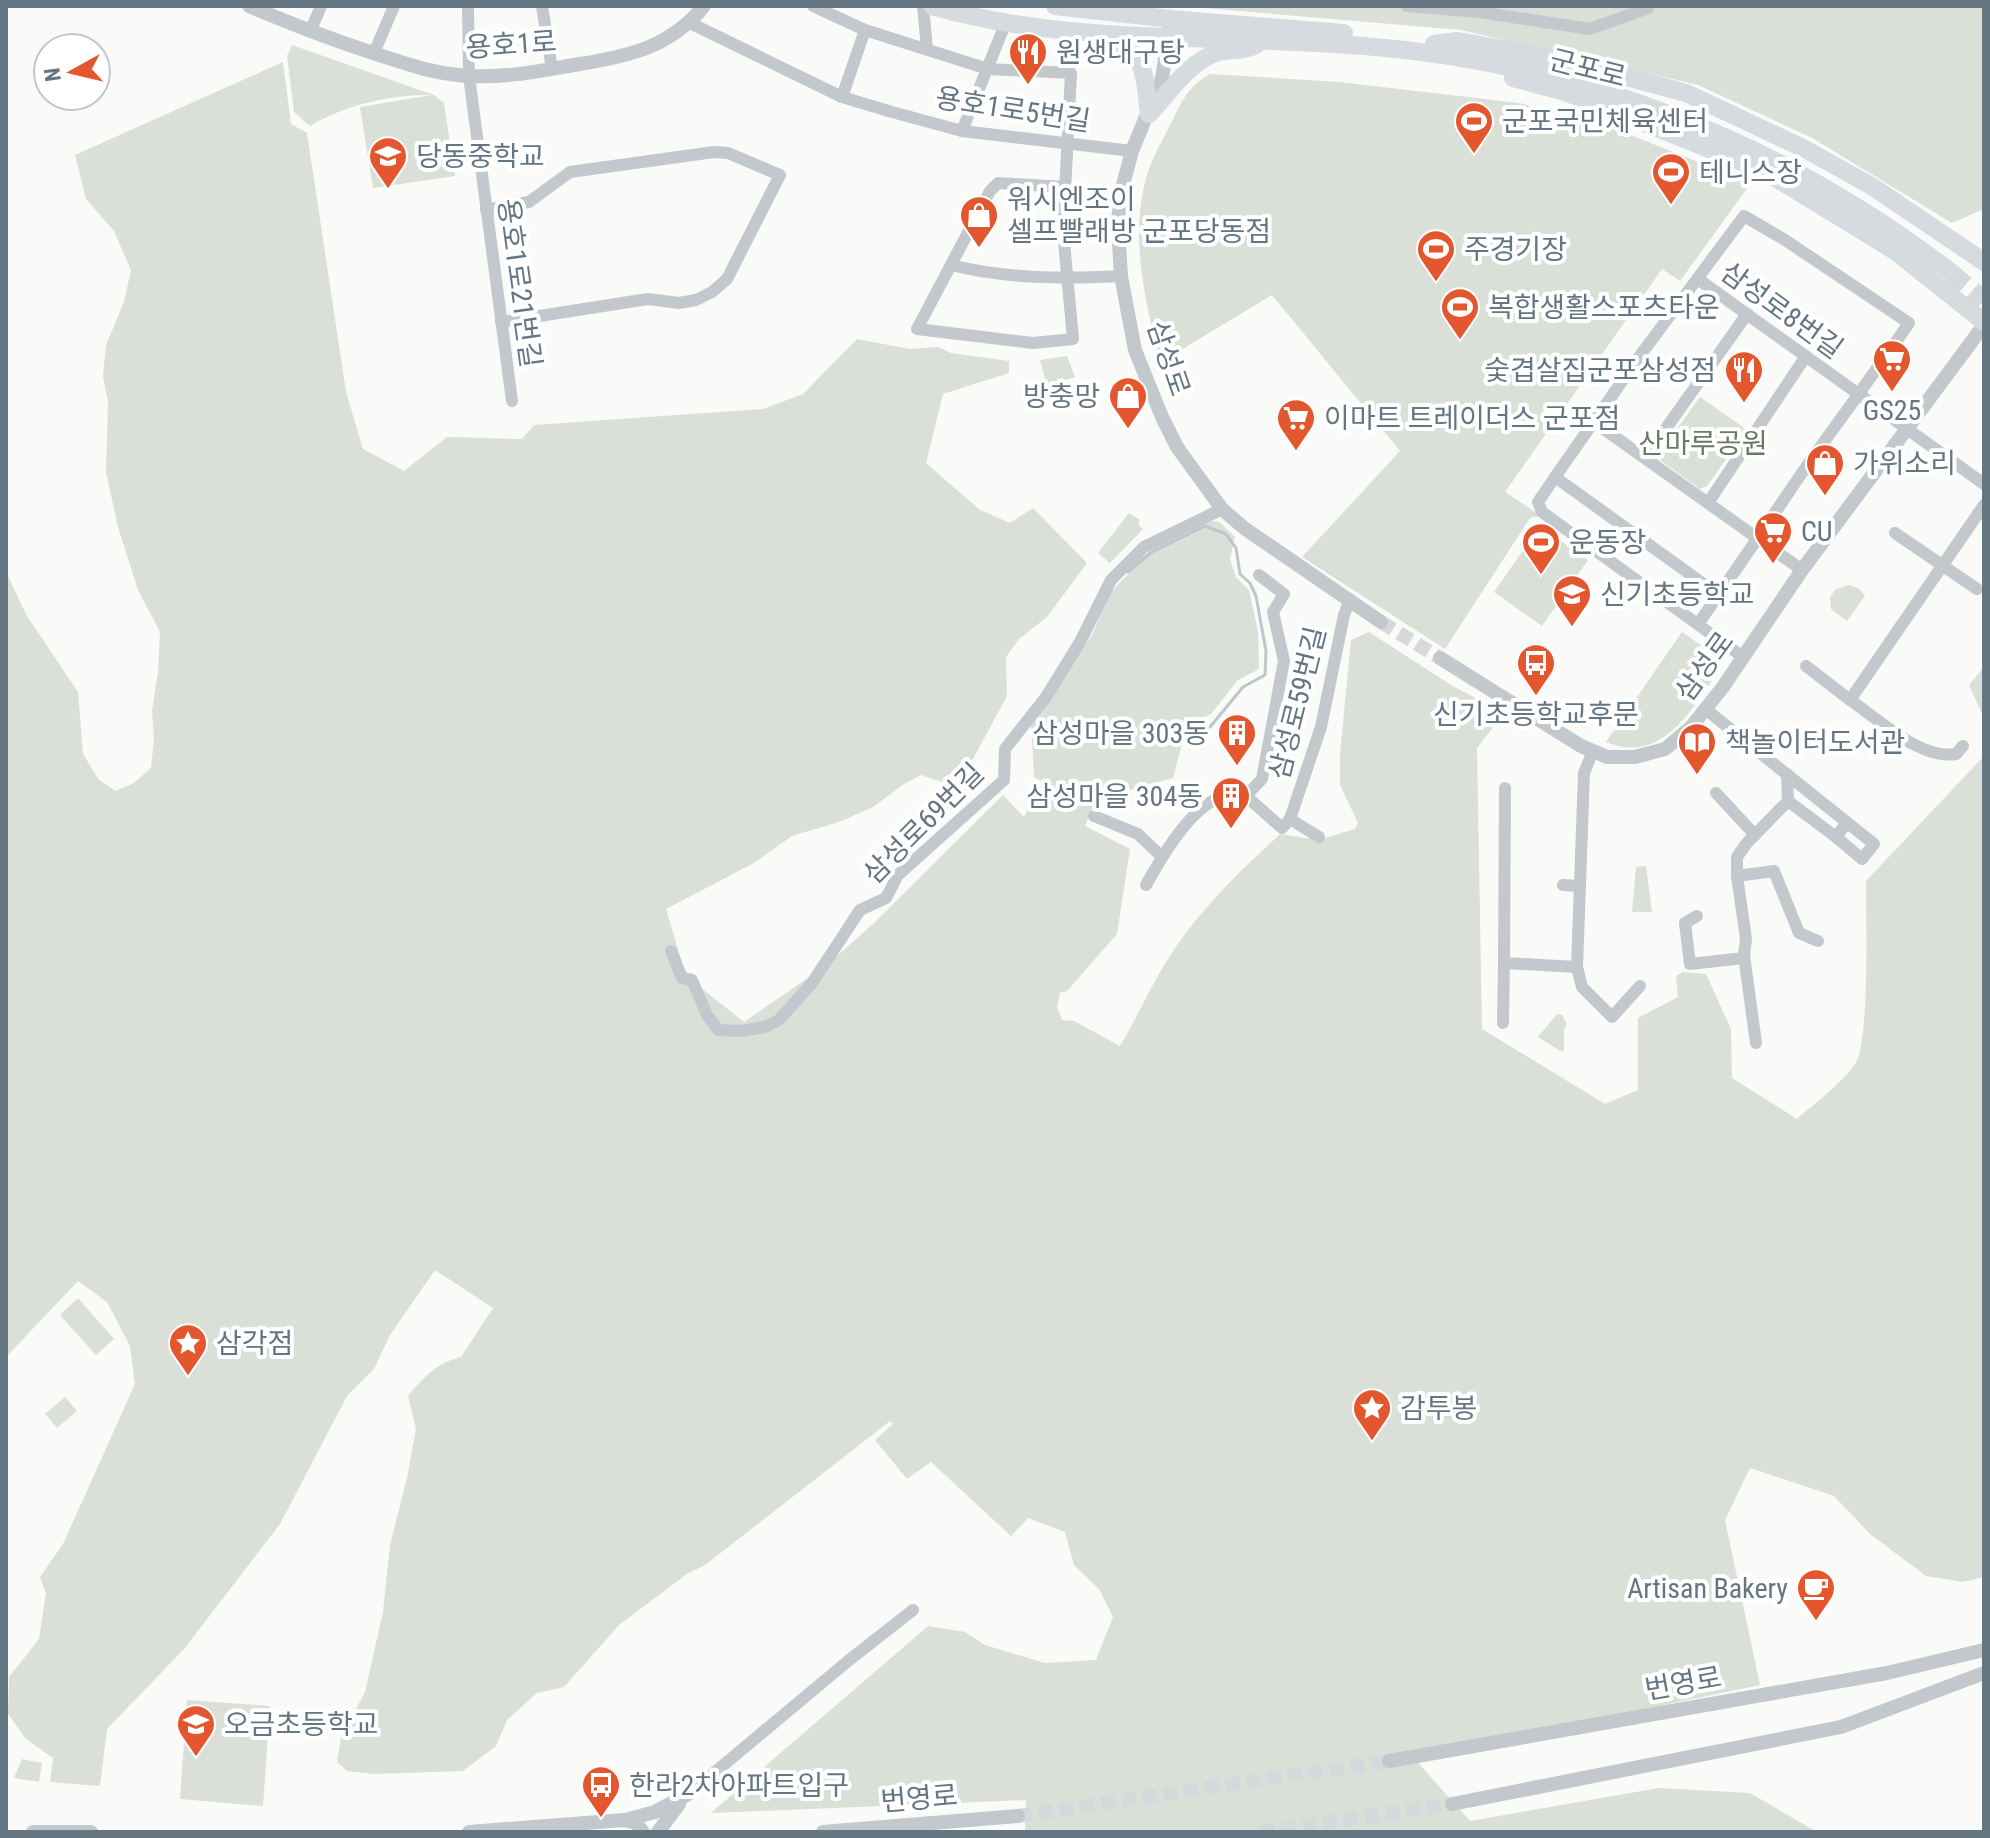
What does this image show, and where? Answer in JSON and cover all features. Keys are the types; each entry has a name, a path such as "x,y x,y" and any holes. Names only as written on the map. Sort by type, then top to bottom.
{"main road":[{"name":"군포로","path":"932,6 1006,22 1081,31 1170,28 1337,32 1515,57 1654,98 1726,126 1835,178 1960,263"},
{"name":"군포로","path":"1055,6 1170,28 1487,61 1574,81 1644,103 1767,156 1829,188 1905,236 1960,263 1984,262"},
{"path":"1081,31 1133,52 1143,73 1149,114"},
{"path":"1149,114 1195,64 1221,52 1243,51 1283,36 1327,38 1337,32"},
{"name":"군포로","path":"1434,44 1458,41 1521,52 1686,93 1805,149 1873,187 1960,263"},
{"name":"군포로","path":"1487,61 1517,81 1565,92 1764,171 1895,251 1984,324"},
{"path":"1935,284 1959,281 1968,270 1960,263"}],"street":[{"name":"용호1로","path":"249,6 310,32 428,71 469,76 505,76 552,69 612,59 651,48 690,23 704,6"},
{"path":"310,32 321,6"},
{"path":"374,53 394,6"},
{"name":"용호1로21번길","path":"468,6 469,76 512,401"},
{"path":"542,6 552,69"},
{"path":"813,6 865,30 988,69 1071,73 1063,231 1073,339 1033,343 917,329 990,191 998,183 1064,187"},
{"path":"923,6 927,49"},
{"path":"1407,6 1504,11 1590,29 1648,8"},
{"path":"962,131 1006,22"},
{"name":"용호1로5번길","path":"690,23 842,97 962,131 1132,151"},
{"name":"삼성로","path":"1170,28 1162,78 1132,151 1120,196 1121,276 1135,350 1177,447 1222,509 1244,528 1381,622"},
{"path":"842,97 865,30"},
{"path":"486,210 529,202 570,172 714,152 728,153 780,175 727,279 712,292 696,300 679,303 648,299 501,322"},
{"name":"삼성로8번길","path":"1860,395 1909,323 1744,216 1698,279 1984,484"},
{"path":"951,265 974,271 1066,278 1121,276"},
{"path":"1698,279 1538,502 1539,509 1743,657"},
{"path":"1645,458 1747,314"},
{"name":"삼성로","path":"1440,658 1607,757 1635,757 1665,749 1691,727 1706,709 1802,570 1984,324"},
{"path":"1708,503 1806,356"},
{"path":"1698,624 1860,395"},
{"path":"1594,422 1802,570"},
{"path":"1555,477 1719,595"},
{"path":"1850,700 1984,505"},
{"name":"삼성로69번길","path":"671,951 682,978 692,980 707,1015 718,1030 753,1029 779,1020 812,983 860,910 886,898 898,875 1004,780 1005,749 1053,686 1080,642 1111,580 1144,547 1222,509"},
{"path":"1895,533 1977,589"},
{"path":"1246,796 1262,779 1284,661 1273,612 1284,594 1259,575"},
{"name":"삼성로59번길","path":"1319,837 1286,824 1321,727 1350,599"},
{"path":"1806,666 1926,752 1941,756 1956,754 1963,746"},
{"path":"1706,709 1874,844 1862,859 1788,801"},
{"path":"1593,751 1584,773 1577,967 1582,987 1612,1017 1640,986"},
{"path":"1756,1043 1744,958 1746,939 1737,857 1788,801 1787,774"},
{"path":"1503,1023 1505,788"},
{"path":"1716,793 1755,835"},
{"path":"1146,885 1162,857 1197,812 1216,798 1246,796 1286,824"},
{"path":"1094,816 1138,834 1162,857"},
{"path":"1836,837 1847,822"},
{"path":"1737,876 1774,871 1799,933 1818,941"},
{"path":"1563,885 1580,886"},
{"path":"1697,916 1685,923 1690,964 1744,958"},
{"path":"1504,963 1577,967"},
{"path":"658,1832 670,1813 690,1793 913,1610"},
{"name":"번영로","path":"1389,1761 1887,1673 1984,1650"},
{"path":"1452,1804 1841,1727 1984,1673"},
{"path":"469,1832 624,1820 655,1812 690,1793"},
{"name":"번영로","path":"823,1832 1018,1816"},
{"path":"624,1820 636,1823 643,1832"},
{"path":"33,1832 91,1832"}],"green space":[{"path":"1181,6 1982,6 1984,209 1952,223 1812,138 1698,85 1461,30"},
{"path":"292,45 434,95 444,103 455,176 373,188 360,107 432,95 401,96 369,102 338,112 310,126 294,112 287,56"},
{"path":"283,62 291,124 307,133 346,392 363,449 404,471 447,437 522,439 534,425 763,409 803,394 857,339 910,349 938,347 951,353 1009,361 1009,373 943,394 926,463 980,510 1010,523 1033,508 1087,563 1047,617 1019,639 1006,657 1007,696 973,759 942,782 921,775 873,807 839,822 792,836 754,863 666,909 686,976 744,1022 828,964 874,923 1003,795 1024,817 1043,782 1034,777 1031,723 1092,635 1109,594 1157,544 1205,520 1219,522 1235,537 1230,559 1236,577 1249,590 1258,631 1259,669 1238,680 1211,714 1187,725 1173,778 1096,799 1085,826 1130,849 1117,934 1067,991 1060,993 1057,1007 1062,1020 1074,1021 1120,1046 1161,970 1192,925 1234,878 1280,834 1318,840 1355,829 1358,823 1340,785 1340,754 1351,640 1369,632 1451,685 1504,713 1477,748 1482,1029 1605,1104 1638,1090 1638,1018 1678,997 1676,976 1683,972 1706,974 1731,1029 1732,1078 1797,1119 1835,1086 1855,1064 1860,1051 1866,977 1866,881 1984,756 1984,1577 1963,1582 1926,1576 1870,1534 1834,1496 1750,1468 1725,1520 1760,1685 1413,1757 1470,1821 1659,1788 1750,1793 1817,1832 1025,1832 1026,1800 711,1813 928,1626 965,1632 985,1645 1045,1663 1096,1660 1113,1617 1099,1589 1074,1565 1065,1532 1028,1518 1011,1536 931,1462 907,1479 875,1440 893,1424 890,1421 705,1565 687,1574 619,1625 564,1687 537,1693 507,1720 496,1746 463,1771 375,1774 347,1771 337,1762 341,1737 365,1692 383,1612 390,1545 416,1429 408,1396 431,1372 461,1357 493,1308 435,1270 390,1335 374,1369 347,1396 280,1524 184,1649 107,1729 100,1786 50,1782 53,1758 26,1739 8,1714 9,1677 39,1639 46,1593 40,1577 63,1544 135,1384 130,1346 107,1302 78,1281 6,1357 6,572 27,616 78,692 83,754 99,780 116,791 134,783 151,768 154,739 152,711 160,632 138,590 118,527 106,472 108,402 103,376 106,345 124,302 131,270 114,231 86,199 75,155"},
{"name":"복합생활스포츠타운","path":"1210,74 1339,82 1519,103 1593,120 1751,183 1680,281 1662,269 1505,492 1541,516 1530,518 1445,649 1302,557 1400,451 1272,295 1161,362 1139,247 1141,201 1151,165 1181,103 1195,85"},
{"path":"1067,356 1075,377 1047,386 1040,360"},
{"name":"산마루공원","path":"1700,397 1747,430 1707,486 1700,489 1660,460 1658,455"},
{"path":"1129,513 1140,520 1138,525 1143,529 1110,563 1098,553"},
{"name":"운동장","path":"1540,526 1588,560 1542,626 1494,592"},
{"path":"1848,585 1858,588 1865,596 1847,621 1831,609 1830,597 1835,590"},
{"path":"1682,632 1724,661 1703,694 1691,711 1663,738 1646,746 1627,747 1606,742"},
{"path":"1984,667 1984,718 1969,685"},
{"path":"1646,866 1652,912 1632,912 1636,867"},
{"path":"1557,1014 1562,1015 1567,1024 1562,1052 1538,1037"},
{"path":"78,1298 114,1339 96,1355 60,1315"},
{"path":"65,1397 77,1411 57,1428 45,1414"},
{"path":"187,1700 270,1706 263,1806 180,1799"},
{"path":"22,1759 42,1763 39,1782 14,1778"}],"waterway":[{"path":"1128,572 1150,553 1205,526 1226,534 1236,548 1240,574 1250,583 1256,596 1266,651 1265,675 1243,687 1210,727 1191,733"}],"tunnel":[{"path":"1952,273 1984,300"},
{"path":"1381,622 1440,658"},
{"path":"1018,1816 1389,1761"},
{"path":"1261,1832 1452,1804"}],"place":[{"name":"원생대구탕","path":"1028,86"},
{"name":"군포국민체육센터","path":"1474,155"},
{"name":"당동중학교","path":"388,190"},
{"name":"테니스장","path":"1671,206"},
{"name":"워시엔조이 셀프빨래방 군포당동점","path":"979,249"},
{"name":"주경기장","path":"1436,283"},
{"name":"복합생활스포츠타운","path":"1460,341"},
{"name":"GS25","path":"1892,393"},
{"name":"숯겹살집군포삼성점","path":"1744,404"},
{"name":"방충망","path":"1128,430"},
{"name":"이마트 트레이더스 군포점","path":"1296,452"},
{"name":"가위소리","path":"1825,497"},
{"name":"CU","path":"1773,565"},
{"name":"운동장","path":"1541,576"},
{"name":"신기초등학교","path":"1572,628"},
{"name":"신기초등학교후문","path":"1536,697"},
{"name":"삼성마을 303동","path":"1237,767"},
{"name":"책놀이터도서관","path":"1697,776"},
{"name":"삼성마을 304동","path":"1231,830"},
{"name":"삼각점","path":"188,1377"},
{"name":"감투봉","path":"1372,1442"},
{"name":"Artisan Bakery","path":"1816,1622"},
{"name":"오금초등학교","path":"196,1758"},
{"name":"한라2차아파트입구","path":"601,1819"}]}
